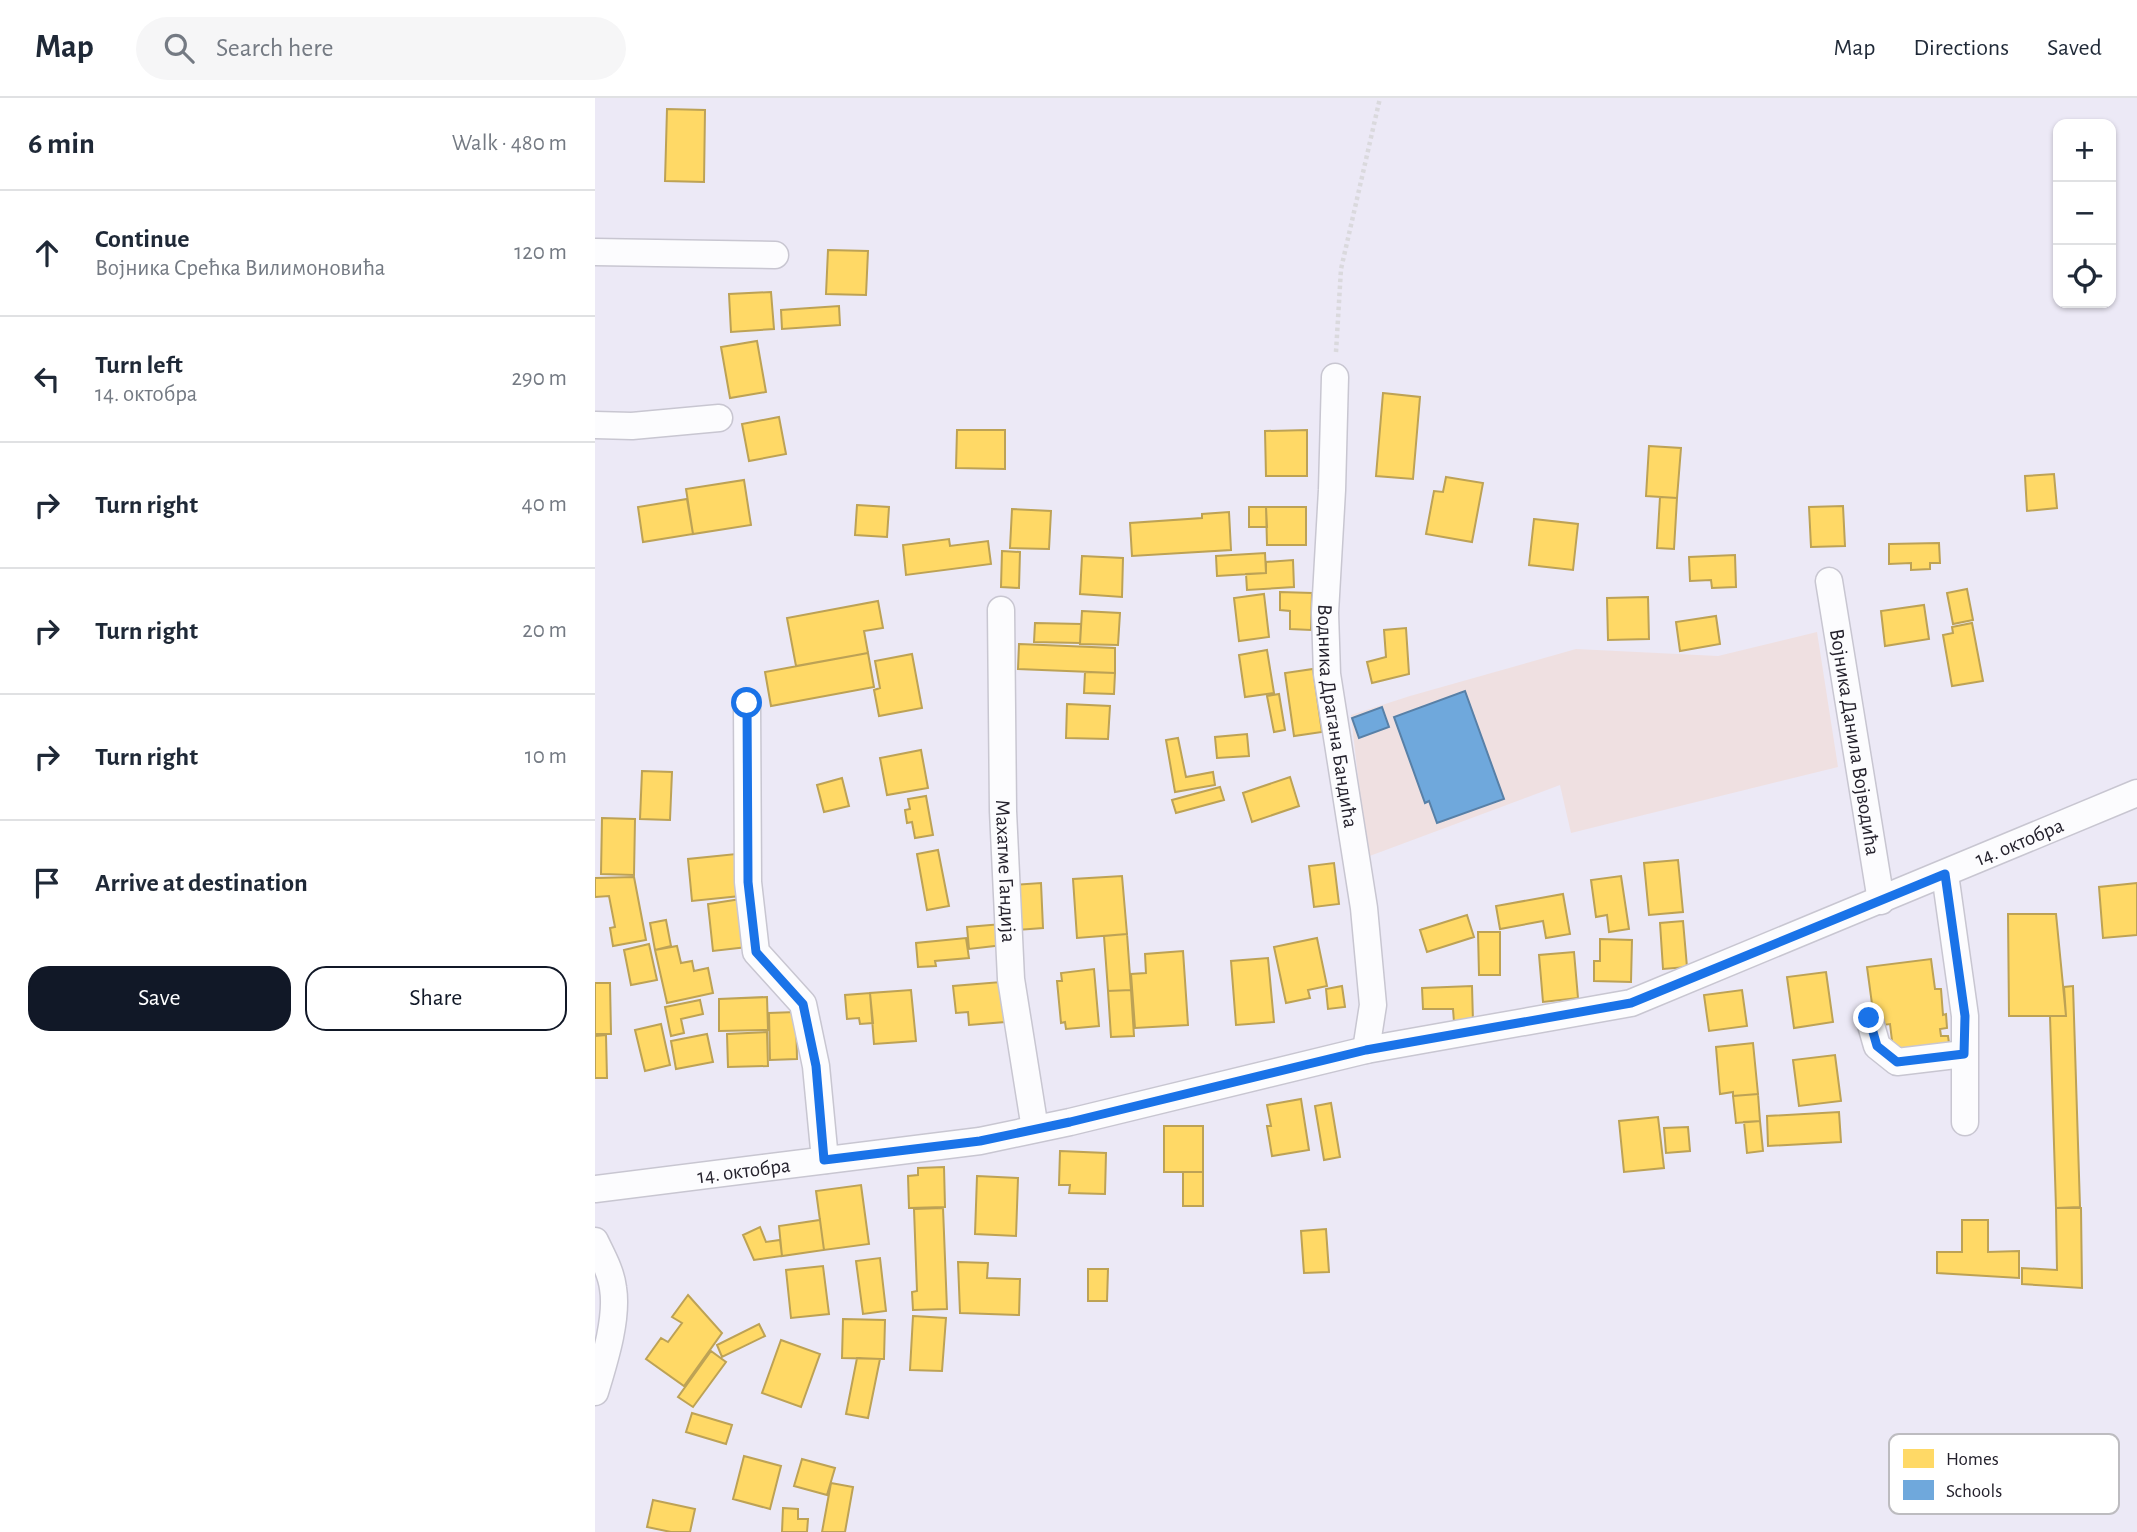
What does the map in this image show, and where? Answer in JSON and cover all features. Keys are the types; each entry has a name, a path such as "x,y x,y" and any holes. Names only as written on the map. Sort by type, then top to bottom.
{"street":[{"path":"595,252 775,255"},
{"name":"Водника Драгана Бандића","path":"1335,377 1325,613 1327,674 1364,908 1373,1005 1366,1050"},
{"path":"595,425 632,426 719,418"},
{"name":"Војника Данила Војводића","path":"1829,581 1881,901"},
{"name":"Махатме Гандија","path":"1001,610 1003,811 1011,979 1035,1129"},
{"path":"747,703 748,882 756,952 803,1004 816,1066 824,1160"},
{"name":"14. октобра","path":"595,1189 980,1141 1366,1050 1631,1003 2137,793"},
{"path":"1945,874 1965,1016 1965,1122"},
{"path":"1869,1018 1877,1046 1897,1062 1964,1054"},
{"path":"595,1241 613,1287 614,1301 607,1353 595,1392"}],"path":[{"path":"1335,377 1341,269 1380,98"}],"shaded area":[{"path":"1817,632 1838,767 1571,833 1560,785 1367,857 1351,715 1576,649 1718,656"}],"building: Homes":[{"path":"667,109 705,110 704,182 665,181"},
{"path":"828,250 868,251 866,295 826,294"},
{"path":"771,292 774,329 731,332 729,294"},
{"path":"839,306 840,325 782,329 781,310"},
{"path":"757,341 766,392 730,398 721,347"},
{"path":"1383,393 1420,397 1413,479 1376,476"},
{"path":"779,417 786,454 749,461 742,424"},
{"path":"957,430 1005,430 1005,469 956,468"},
{"path":"1307,430 1307,476 1266,476 1265,431"},
{"path":"1649,446 1681,448 1677,498 1646,496"},
{"path":"2054,474 2057,508 2027,511 2025,476"},
{"path":"1446,477 1483,483 1472,542 1426,534 1434,491 1443,492"},
{"path":"744,480 751,525 693,534 686,489"},
{"path":"1660,497 1677,498 1674,549 1657,548"},
{"path":"687,499 693,534 643,542 638,507"},
{"path":"857,505 889,507 887,537 855,535"},
{"path":"1843,506 1845,546 1811,547 1809,507"},
{"path":"1249,507 1266,507 1267,527 1249,527"},
{"path":"1266,507 1306,507 1306,545 1267,545"},
{"path":"1012,509 1051,511 1049,549 1010,548"},
{"path":"1229,512 1231,550 1132,556 1130,523 1202,518 1202,514"},
{"path":"1534,519 1578,524 1573,570 1529,565"},
{"path":"949,539 950,546 988,541 991,564 906,575 903,545"},
{"path":"1939,543 1940,563 1930,563 1930,569 1911,570 1911,563 1889,564 1889,544"},
{"path":"1002,551 1020,552 1019,588 1001,587"},
{"path":"1265,553 1266,573 1217,576 1216,556"},
{"path":"1735,555 1736,587 1712,588 1711,580 1690,581 1689,557"},
{"path":"1082,556 1123,558 1122,597 1080,594"},
{"path":"1293,560 1294,587 1247,590 1246,574 1266,573 1266,562"},
{"path":"1967,589 1973,620 1953,624 1947,593"},
{"path":"1280,592 1312,593 1311,630 1290,629 1290,611 1280,610"},
{"path":"1264,594 1269,637 1239,641 1234,598"},
{"path":"1648,597 1649,639 1608,640 1607,598"},
{"path":"878,601 883,628 864,631 868,653 796,666 787,618"},
{"path":"1924,605 1929,639 1885,646 1881,611"},
{"path":"1082,611 1120,613 1118,645 1080,644"},
{"path":"1716,616 1720,644 1680,651 1676,622"},
{"path":"1035,623 1081,624 1080,643 1034,642"},
{"path":"1972,623 1983,681 1952,686 1943,635 1953,633 1952,627"},
{"path":"1406,628 1409,674 1372,683 1367,662 1386,657 1384,630"},
{"path":"1019,644 1115,648 1115,673 1018,669"},
{"path":"1267,650 1274,693 1245,697 1239,655"},
{"path":"868,653 874,687 771,706 765,672"},
{"path":"912,654 922,708 879,716 874,690 880,688 875,661"},
{"path":"1313,669 1322,732 1294,736 1285,673"},
{"path":"1085,672 1115,673 1114,694 1084,693"},
{"path":"1279,694 1285,730 1274,732 1267,696"},
{"path":"1067,704 1110,706 1108,739 1066,738"},
{"path":"1247,734 1249,756 1217,758 1215,737"},
{"path":"1178,738 1186,777 1213,772 1215,785 1175,792 1166,740"},
{"path":"921,750 928,788 887,795 880,758"},
{"path":"642,771 672,772 670,820 640,819"},
{"path":"1290,777 1299,806 1252,822 1243,793"},
{"path":"842,778 849,806 824,812 817,785"},
{"path":"1220,787 1224,800 1176,813 1172,800"},
{"path":"926,796 933,835 915,838 912,822 907,823 905,810 910,809 908,799"},
{"path":"602,818 635,819 634,875 601,874"},
{"path":"938,850 949,906 927,910 917,854"},
{"path":"736,854 740,896 692,901 688,859"},
{"path":"1678,860 1683,912 1649,915 1644,863"},
{"path":"1334,863 1339,904 1314,907 1309,866"},
{"path":"1122,876 1127,934 1077,938 1073,879"},
{"path":"1621,876 1629,929 1609,932 1607,915 1596,917 1591,880"},
{"path":"634,877 646,940 613,946 610,928 615,927 609,896 595,897 595,878"},
{"path":"1041,883 1043,928 1017,930 1014,885"},
{"path":"2137,883 2137,935 2103,938 2099,887"},
{"path":"1563,894 1570,934 1546,938 1543,921 1500,929 1496,906"},
{"path":"741,899 747,947 713,951 708,904"},
{"path":"2008,914 2056,914 2066,1016 2009,1016"},
{"path":"1467,915 1474,937 1427,952 1420,930"},
{"path":"666,920 671,946 655,950 650,923"},
{"path":"1683,921 1687,967 1663,969 1660,923"},
{"path":"1002,924 1003,945 969,949 967,927"},
{"path":"1478,932 1500,932 1500,975 1479,975"},
{"path":"1127,934 1131,990 1108,991 1104,936"},
{"path":"966,938 969,958 935,961 936,966 918,967 916,943"},
{"path":"1317,938 1327,986 1308,990 1310,998 1286,1003 1274,947"},
{"path":"1600,939 1632,940 1631,982 1594,981 1594,961 1600,961"},
{"path":"649,944 657,980 631,985 624,950"},
{"path":"677,946 681,963 692,961 694,971 708,968 713,993 667,1003 655,950"},
{"path":"1183,951 1188,1025 1135,1028 1131,974 1146,973 1145,954"},
{"path":"1574,952 1578,998 1543,1002 1539,955"},
{"path":"1268,958 1274,1022 1236,1025 1231,961"},
{"path":"1931,959 1935,989 1941,989 1943,1015 1946,1014 1947,1028 1940,1029 1941,1036 1948,1036 1950,1050 1894,1057 1890,1024 1875,1026 1867,967"},
{"path":"1094,969 1099,1026 1066,1029 1065,1022 1061,1023 1057,981 1062,981 1061,973"},
{"path":"1826,972 1833,1022 1794,1028 1787,977"},
{"path":"1001,982 1005,1022 969,1025 968,1012 956,1013 953,986"},
{"path":"595,983 610,983 611,1034 595,1034"},
{"path":"1342,986 1345,1007 1328,1009 1326,989"},
{"path":"1472,986 1473,1022 1454,1022 1453,1009 1423,1009 1422,988"},
{"path":"2073,986 2080,1207 2056,1208 2050,1016 2066,1016 2064,987"},
{"path":"911,990 916,1041 874,1044 870,993"},
{"path":"1131,990 1134,1036 1111,1037 1108,991"},
{"path":"1742,990 1747,1026 1709,1031 1704,995"},
{"path":"870,993 873,1023 860,1024 859,1018 847,1019 845,995"},
{"path":"767,997 768,1030 719,1031 719,999"},
{"path":"700,1000 703,1014 681,1019 684,1033 671,1036 665,1007"},
{"path":"796,1012 797,1059 770,1060 769,1013"},
{"path":"661,1024 670,1065 645,1071 635,1030"},
{"path":"767,1032 768,1066 728,1067 727,1034"},
{"path":"707,1034 713,1062 676,1069 671,1041"},
{"path":"606,1035 607,1078 595,1078 595,1036"},
{"path":"1753,1043 1758,1094 1720,1094 1716,1047"},
{"path":"1835,1055 1841,1101 1799,1106 1793,1060"},
{"path":"1758,1094 1760,1121 1736,1123 1733,1096"},
{"path":"1301,1099 1309,1150 1272,1156 1267,1105"},
{"path":"1331,1103 1340,1157 1324,1160 1315,1106"},
{"path":"1839,1112 1841,1142 1768,1146 1767,1116"},
{"path":"1658,1117 1664,1168 1624,1172 1619,1121"},
{"path":"1760,1121 1763,1151 1747,1153 1744,1122"},
{"path":"1164,1126 1203,1126 1203,1172 1164,1172"},
{"path":"1688,1127 1690,1151 1666,1153 1664,1128"},
{"path":"1060,1151 1106,1153 1105,1194 1069,1193 1070,1185 1059,1185"},
{"path":"944,1167 945,1207 909,1208 908,1176 918,1175 918,1168"},
{"path":"1183,1172 1203,1172 1203,1206 1183,1206"},
{"path":"977,1176 1018,1178 1016,1236 975,1234"},
{"path":"861,1185 869,1244 824,1250 816,1191"},
{"path":"943,1208 947,1309 913,1310 912,1292 917,1291 914,1209"},
{"path":"2056,1208 2081,1208 2082,1288 2022,1284 2022,1268 2057,1270"},
{"path":"820,1220 824,1250 782,1256 779,1226"},
{"path":"1962,1220 1988,1220 1988,1252 2019,1251 2019,1278 1937,1273 1937,1252 1962,1252"},
{"path":"760,1227 766,1242 780,1240 782,1256 754,1260 743,1235"},
{"path":"1326,1229 1329,1272 1304,1273 1301,1231"},
{"path":"880,1258 886,1311 863,1314 856,1261"},
{"path":"958,1262 988,1263 987,1278 1020,1279 1019,1315 960,1313"},
{"path":"823,1266 829,1314 791,1318 786,1270"},
{"path":"1088,1269 1108,1269 1107,1301 1088,1301"},
{"path":"688,1295 722,1333 684,1386 646,1359 661,1338 668,1342 682,1323 672,1317"},
{"path":"913,1316 946,1318 942,1371 910,1370"},
{"path":"843,1319 885,1320 884,1359 842,1358"},
{"path":"759,1324 765,1336 722,1357 717,1345"},
{"path":"781,1340 820,1354 801,1407 762,1393"},
{"path":"711,1351 726,1362 693,1407 678,1397"},
{"path":"857,1358 880,1359 868,1418 846,1414"},
{"path":"692,1413 732,1425 726,1444 686,1432"},
{"path":"744,1456 781,1466 770,1509 733,1499"},
{"path":"802,1459 835,1468 827,1495 794,1486"},
{"path":"831,1483 853,1487 845,1532 822,1532"},
{"path":"653,1500 695,1509 690,1532 671,1532 647,1527"},
{"path":"783,1508 798,1509 798,1519 808,1519 807,1532 782,1532"}],"building: Schools":[{"path":"1465,691 1504,799 1437,823 1429,801 1425,803 1394,717"},
{"path":"1382,707 1389,727 1359,738 1352,718"}],"route":[{"path":"747,703 748,882 756,952 803,1004 816,1066 824,1160 980,1141 1070,1122 1366,1050 1631,1003 1945,874 1965,1016 1964,1054 1897,1062 1877,1046 1869,1018"}]}
